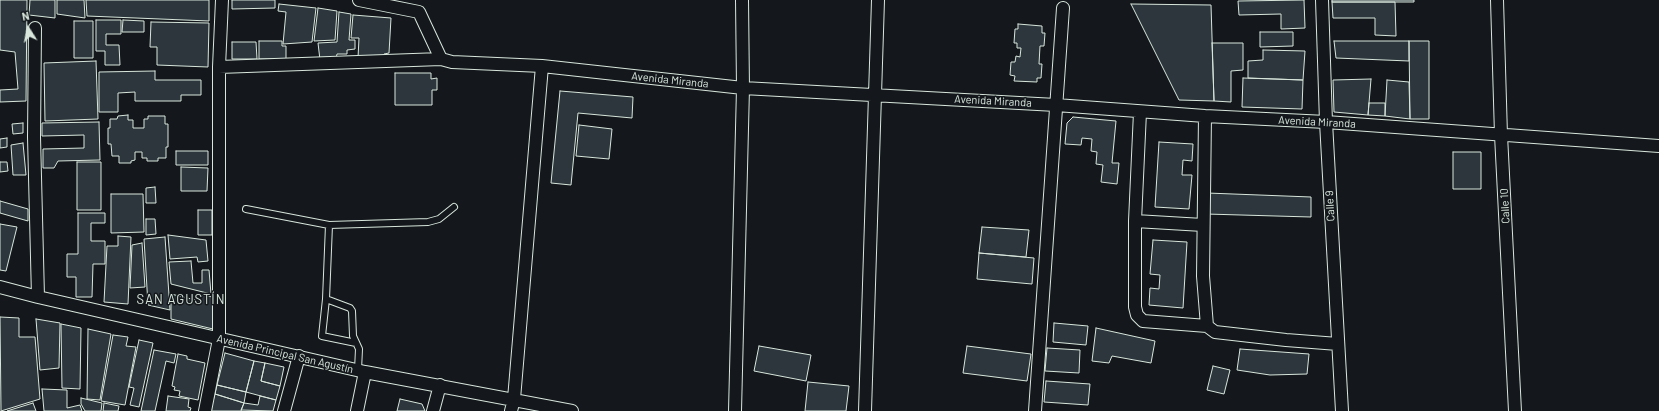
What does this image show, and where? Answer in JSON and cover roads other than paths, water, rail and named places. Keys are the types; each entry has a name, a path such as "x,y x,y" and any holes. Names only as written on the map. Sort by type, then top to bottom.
{"street":[{"path":"205,411 219,339 219,67 222,0"},
{"path":"359,0 420,6 441,59"},
{"path":"735,411 743,88 742,0"},
{"path":"865,411 878,0"},
{"name":"Calle 9","path":"1322,0 1326,122 1342,411"},
{"name":"Calle 10","path":"1497,0 1515,411"},
{"path":"1035,411 1063,8"},
{"path":"35,28 34,137 38,297"},
{"name":"Avenida Miranda","path":"219,67 441,59 452,62 542,66 743,88 1056,105 1140,112 1326,122 1659,146"},
{"path":"511,411 514,399 542,66"},
{"path":"1140,112 1134,221 1135,307 1138,315 1143,321 1207,326"},
{"path":"1205,116 1203,276 1207,326 1212,331 1218,333 1338,344"},
{"path":"1134,221 1203,225"},
{"name":"Avenida Principal San Agustín","path":"0,287 362,371 572,411"},
{"path":"284,411 299,356"},
{"path":"357,411 362,371"},
{"path":"433,411 440,385"}],"lane":[{"path":"246,209 329,225 428,222 439,219 454,207"},
{"path":"329,225 326,299 322,336 356,342"},
{"path":"326,299 350,308 352,311 353,336 359,349 362,371"}],"district":[{"name":"SAN AGUSTÍN","path":"181,300"}]}
